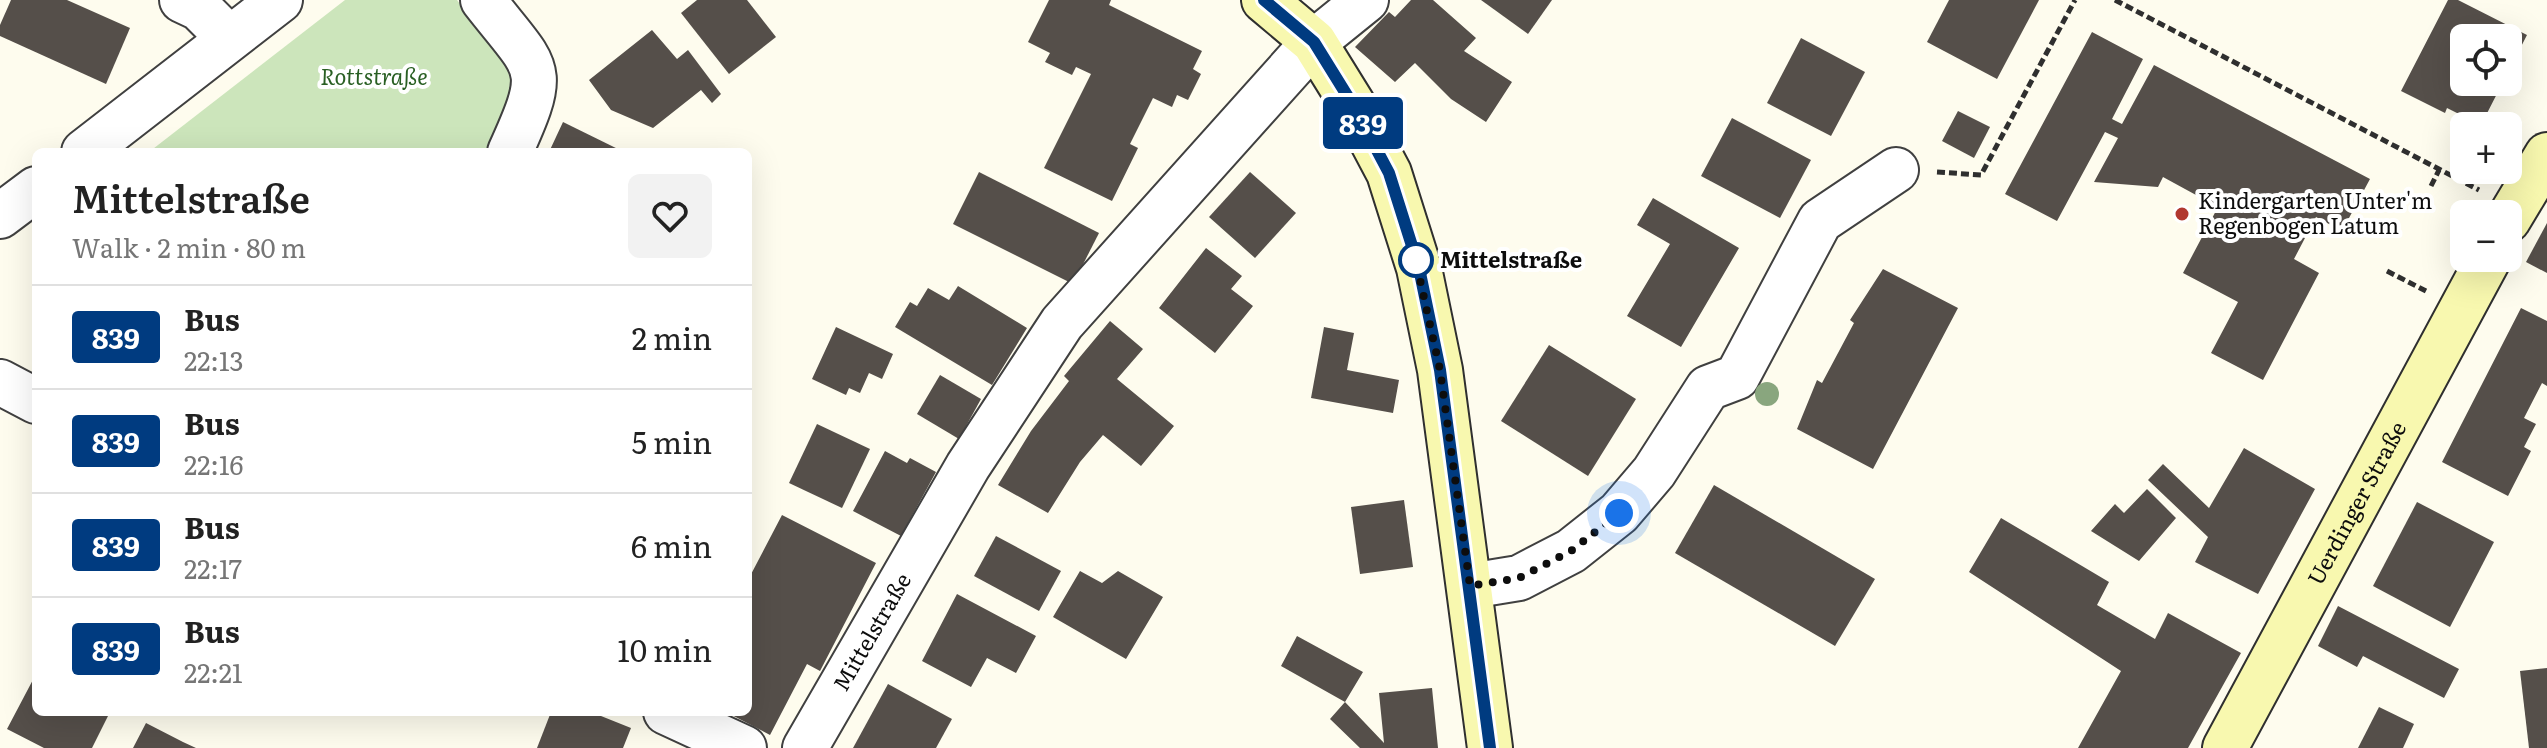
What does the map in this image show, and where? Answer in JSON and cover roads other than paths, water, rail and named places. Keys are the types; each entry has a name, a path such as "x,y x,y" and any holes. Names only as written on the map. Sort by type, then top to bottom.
{"street":[{"path":"182,0 199,8 229,38"},
{"path":"89,148 280,0"},
{"path":"483,0 533,64 537,84 533,103 512,148"},
{"path":"1264,0 1314,42 1353,105 1389,173 1419,268 1440,370 1490,748"},
{"name":"Mittelstraße","path":"805,748 968,466 1062,323 1314,42 1366,0"},
{"path":"2520,200 2547,155"},
{"path":"1470,586 1519,578 1571,551 1619,513 1654,472 1708,388 1737,377 1820,221 1896,170"},
{"path":"0,216 32,192"},
{"name":"Uerdinger Straße","path":"2225,748 2481,272"},
{"path":"0,382 32,399"},
{"path":"675,716 744,748"}],"place":[{"name":"Kindergarten Unter'm Regenbogen Latum","path":"2182,214"},
{"name":"Mittelstraße","path":"1416,260"}],"park label":[{"name":"Rottstraße","path":"374,77"}]}
